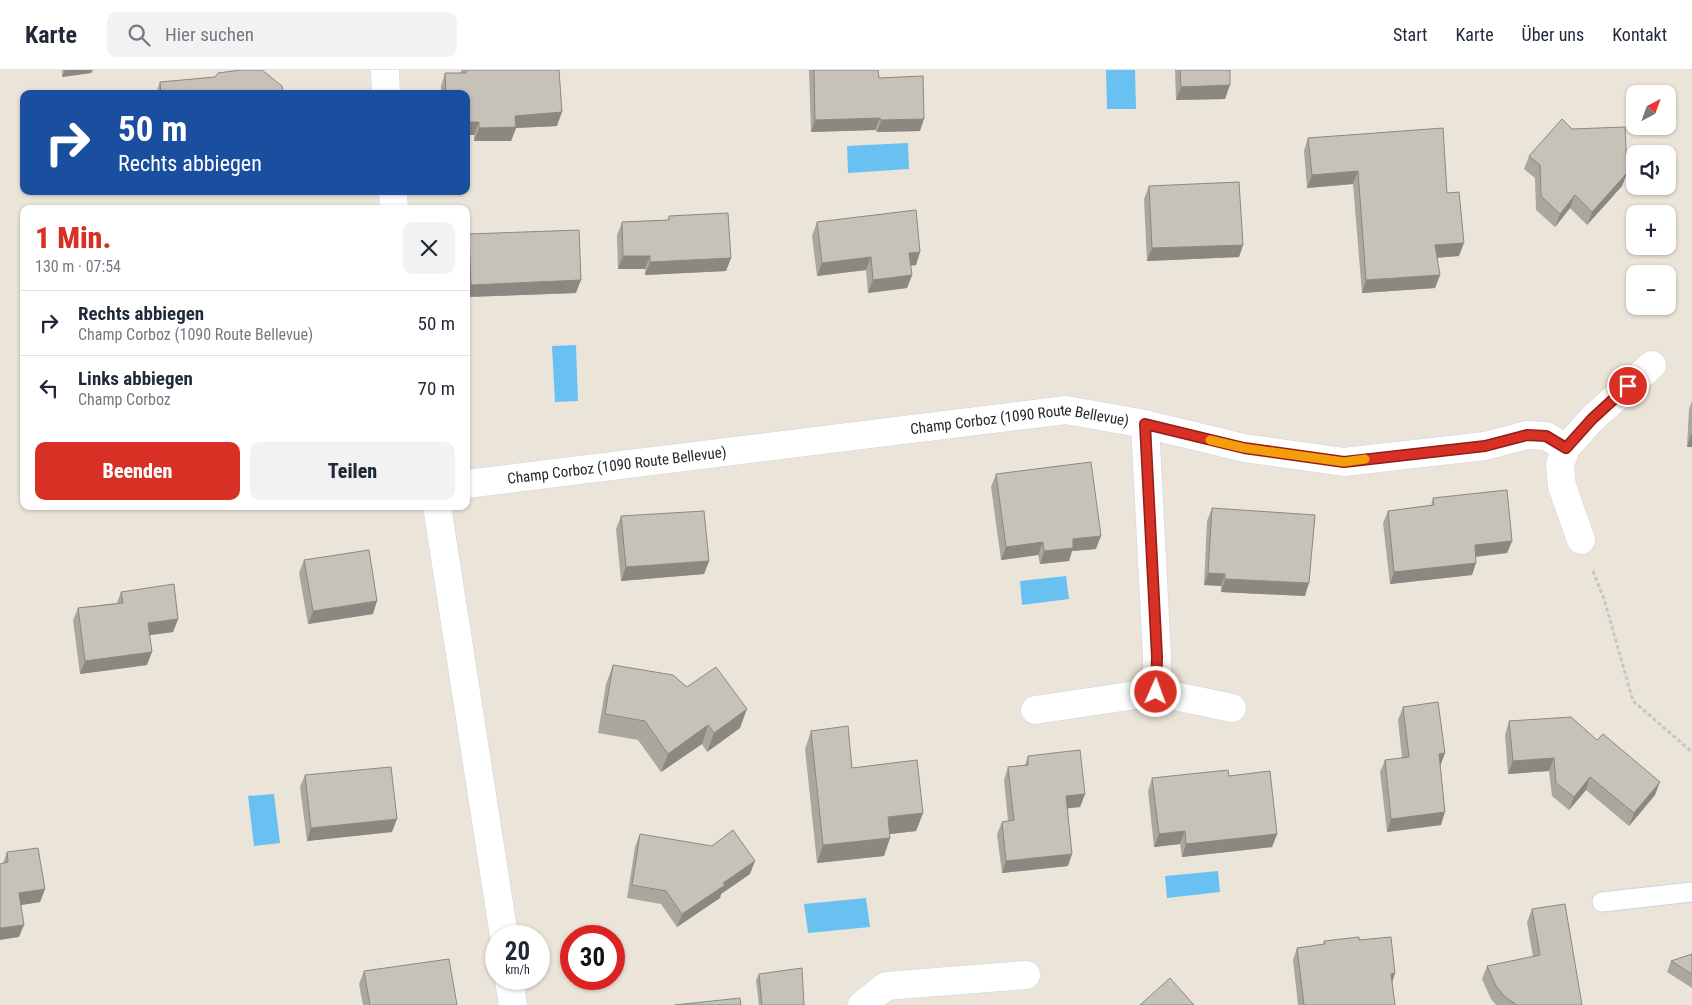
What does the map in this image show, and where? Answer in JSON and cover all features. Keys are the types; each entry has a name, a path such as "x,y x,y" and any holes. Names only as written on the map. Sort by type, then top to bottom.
{"street":[{"path":"385,70 386,90"},
{"path":"1581,540 1562,486 1560,465 1566,448 1592,419 1652,365"},
{"name":"Champ Corboz (1090 Route Bellevue)","path":"470,484 1066,410 1145,424 1244,448 1344,462 1485,446 1527,435 1546,436 1566,448"},
{"path":"1145,424 1157,657 1156,692"},
{"path":"438,510 502,925"},
{"path":"1035,710 1156,692 1232,708"},
{"path":"862,1005 886,986 1026,976"},
{"path":"511,990 513,1005"}],"lane":[{"path":"1602,902 1692,892"}],"path":[{"path":"1581,540 1604,599 1633,701 1692,752"}],"water":[{"path":"1106,70 1135,70 1136,109 1107,109"},
{"path":"908,143 909,169 848,173 847,146"},
{"path":"576,345 578,401 555,402 552,346"},
{"path":"1066,576 1069,599 1022,605 1020,581"},
{"path":"274,794 280,843 254,846 248,796"},
{"path":"1218,871 1220,892 1167,898 1165,876"},
{"path":"866,898 870,927 808,933 804,904"}],"building":[{"path":"262,70 282,86 282,90 161,90 160,82 215,77 218,73"},
{"path":"466,70 559,70 562,112 515,116 516,127 479,128 479,122 470,122 470,90 446,90 445,73 466,73"},
{"path":"814,70 878,70 879,78 923,76 924,119 815,120"},
{"path":"1180,70 1230,70 1230,85 1181,87"},
{"path":"1562,119 1572,129 1625,127 1626,174 1592,212 1575,195 1560,214 1541,196 1540,165 1529,156"},
{"path":"1443,128 1447,193 1459,192 1464,243 1435,245 1440,275 1366,280 1358,171 1312,175 1308,138"},
{"path":"1239,182 1243,245 1152,248 1149,186"},
{"path":"916,210 920,252 909,253 912,275 873,280 871,257 822,263 817,222"},
{"path":"728,213 731,258 650,262 650,256 623,256 622,222 669,220 669,216"},
{"path":"579,230 581,280 471,285 470,234"},
{"path":"1091,462 1101,536 1073,539 1073,548 1044,551 1043,542 1006,547 996,474"},
{"path":"1507,490 1512,541 1475,545 1476,563 1394,572 1388,511 1434,505 1433,498"},
{"path":"1212,508 1315,515 1309,583 1225,579 1225,574 1208,573"},
{"path":"704,511 709,561 626,567 621,516"},
{"path":"369,550 377,601 313,611 304,560"},
{"path":"174,584 178,619 148,623 152,652 85,661 78,608 123,603 121,592"},
{"path":"613,665 673,675 687,687 716,667 747,709 714,733 708,725 668,754 645,721 605,714"},
{"path":"1438,702 1445,753 1439,754 1445,812 1391,819 1385,760 1409,757 1403,707"},
{"path":"1571,717 1597,740 1603,734 1660,782 1634,813 1590,777 1574,797 1556,783 1554,758 1513,761 1509,721"},
{"path":"848,726 852,768 917,760 923,813 888,817 890,838 823,845 811,731"},
{"path":"1080,750 1085,794 1066,796 1072,854 1006,861 1002,822 1014,820 1008,767 1028,765 1028,756"},
{"path":"391,767 397,819 311,828 305,775"},
{"path":"1228,770 1229,776 1270,771 1277,834 1186,844 1185,831 1159,834 1152,778"},
{"path":"733,830 755,861 723,883 725,885 682,914 666,891 632,885 640,834 712,846"},
{"path":"38,848 45,889 19,893 24,925 0,928 0,864 8,862 7,852"},
{"path":"1565,904 1582,1005 1517,1005 1504,996 1496,986 1487,966 1540,955 1532,909"},
{"path":"1359,937 1359,940 1391,937 1395,973 1391,974 1395,1005 1304,1005 1297,948 1325,944 1324,941"},
{"path":"1692,954 1692,974 1671,961"},
{"path":"449,959 457,1005 370,1005 364,971"},
{"path":"802,968 804,1005 762,1005 759,974"},
{"path":"1170,978 1194,1005 1140,1005"},
{"path":"740,998 741,1005 675,1005"}],"slow traffic":[{"path":"1210,440 1244,448 1344,462 1365,459"}],"route":[{"path":"1156,692 1157,657 1145,424 1244,448 1344,462 1485,446 1527,435 1546,436 1566,448 1592,419 1628,386"}]}
